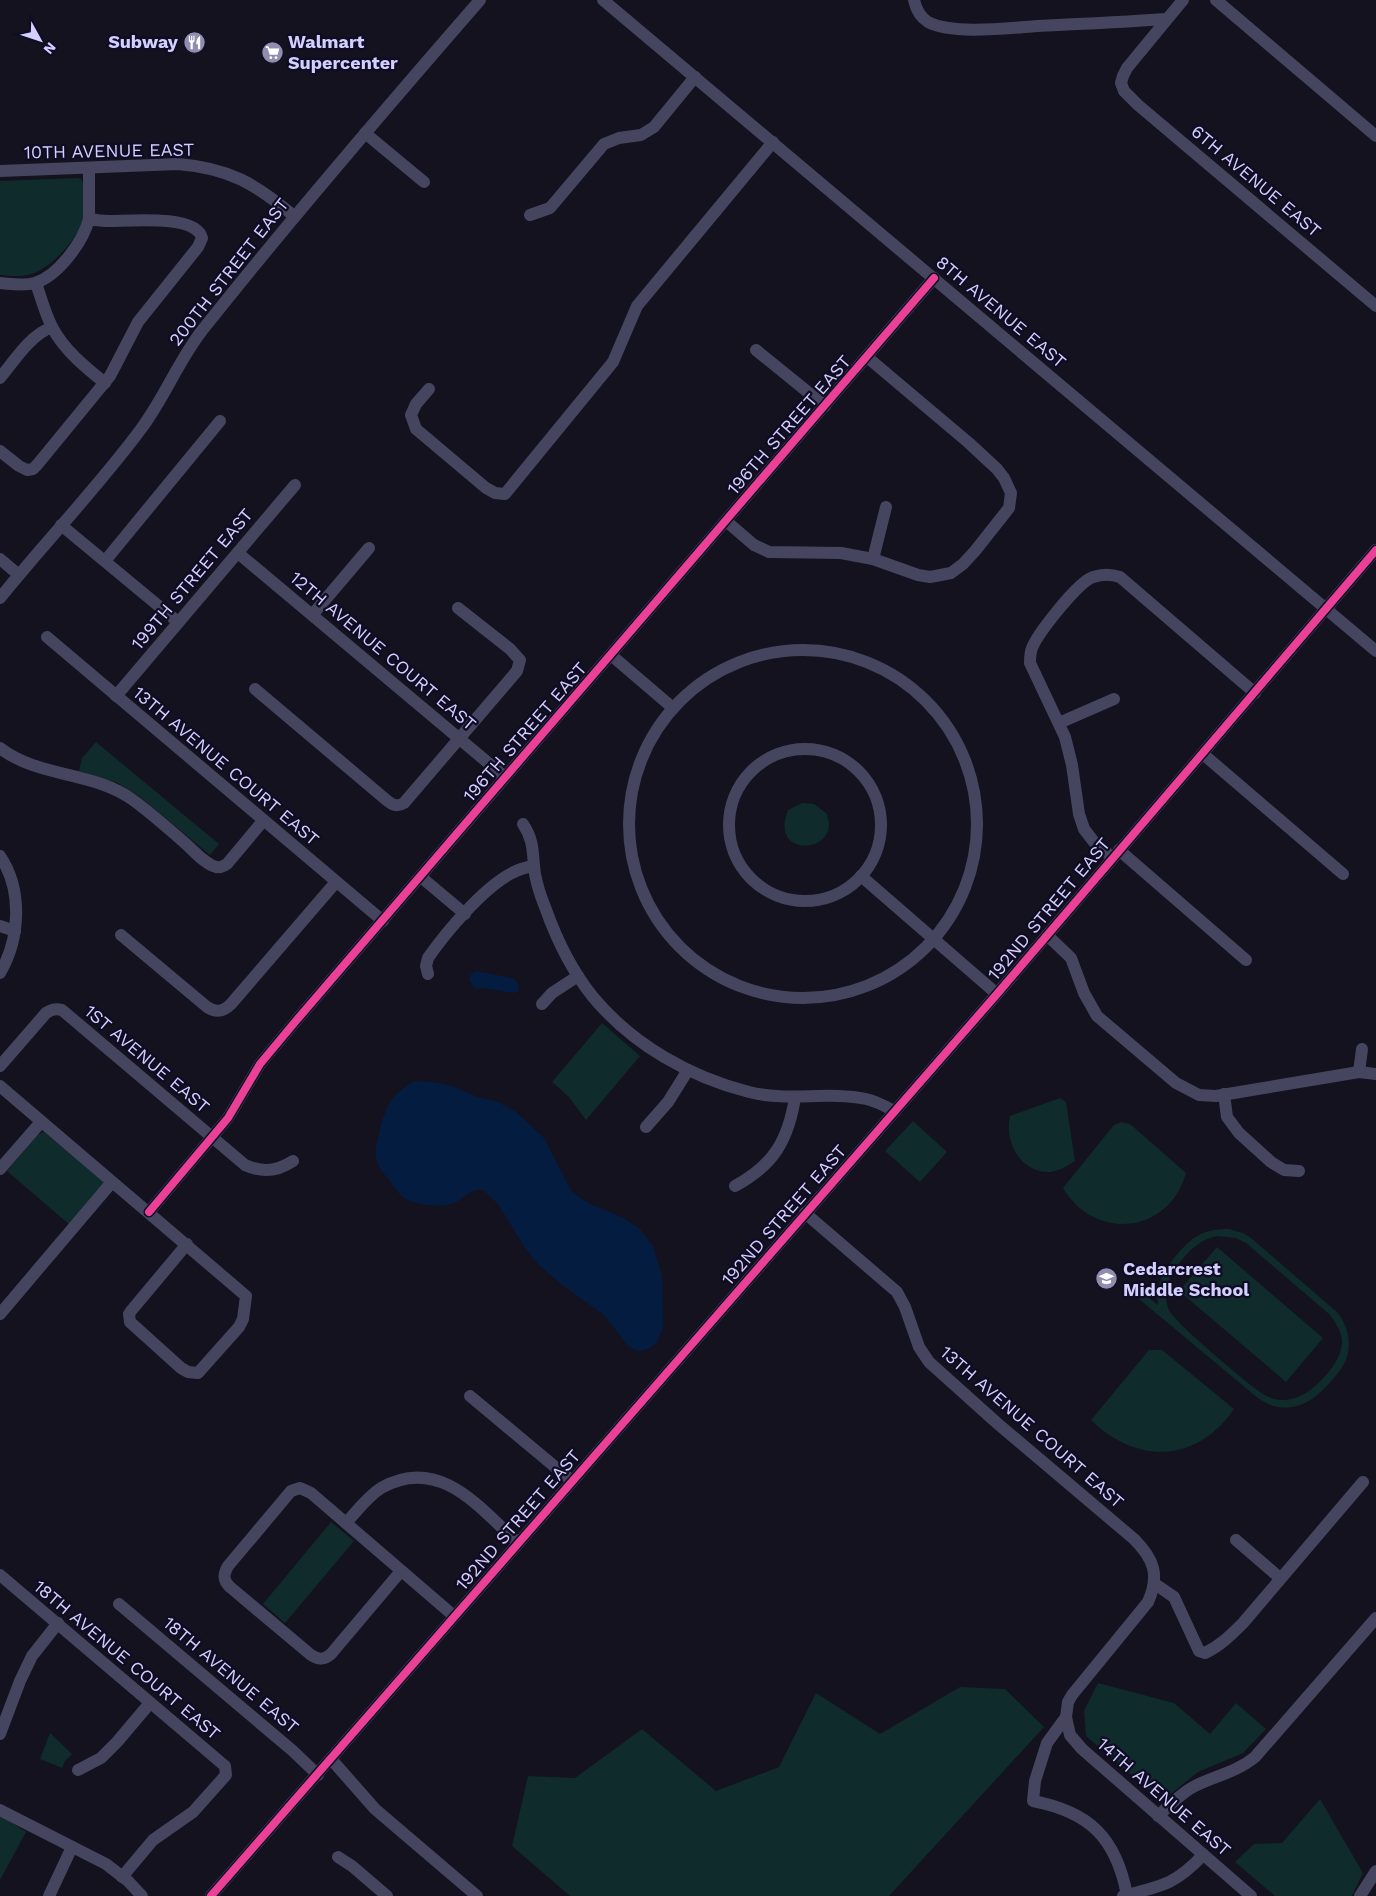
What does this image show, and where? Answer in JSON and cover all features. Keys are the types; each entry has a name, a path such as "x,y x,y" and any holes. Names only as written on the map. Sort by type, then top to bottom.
{"street":[{"name":"200TH STREET EAST","path":"0,598 138,433 160,401 188,349 294,216 480,0"},
{"name":"8TH AVENUE EAST","path":"603,0 1376,651"},
{"path":"914,0 919,14 923,18 943,28 995,28 1166,19 1183,0"},
{"path":"1216,0 1376,136"},
{"name":"6TH AVENUE EAST","path":"1166,19 1126,68 1122,80 1124,91 1138,105 1376,306"},
{"path":"530,215 550,208 604,144 619,138 641,135 654,126 695,77"},
{"path":"365,133 424,182"},
{"path":"429,388 416,404 411,415 416,429 486,488 502,495 510,489 613,362 636,306 773,142"},
{"name":"10TH AVENUE EAST","path":"0,171 178,164 214,169 249,182 294,216"},
{"path":"0,283 36,283 60,266 70,254 82,236 89,219 89,169"},
{"path":"0,451 27,470 33,469 37,465 105,383 114,370 138,322 198,247 202,235 190,226 164,220 108,221 89,219"},
{"name":"196TH STREET EAST","path":"149,1212 228,1118 260,1064 934,278"},
{"path":"36,283 52,328 62,343 81,363 105,383"},
{"path":"0,378 40,332 52,328"},
{"path":"756,350 825,406"},
{"path":"726,521 754,545 769,552 841,553 873,559 918,576 936,577 951,573 963,564 1002,519 1009,508 1011,493 1004,478 997,469 867,357"},
{"path":"105,561 220,421"},
{"name":"199TH STREET EAST","path":"116,696 295,485"},
{"path":"873,559 886,507"},
{"path":"61,525 178,622"},
{"path":"313,614 369,548"},
{"name":"192ND STREET EAST","path":"211,1896 1047,936 1376,550"},
{"name":"12TH AVENUE COURT EAST","path":"238,553 505,777"},
{"path":"0,559 19,575"},
{"path":"1246,960 1116,854 1094,842 1084,829 1079,814 1072,766 1065,737 1033,672 1030,656 1032,647 1042,630 1072,594 1092,577 1114,575 1126,582 1255,692"},
{"path":"255,690 394,806 400,805 404,803 517,671 520,660 510,649 458,608"},
{"name":"13TH AVENUE COURT EAST","path":"47,637 263,822 383,921"},
{"path":"798,650 838,654 858,659 894,676 916,692 939,716 961,750 968,768 976,808 976,848 967,881 957,906 934,939 919,954 884,978 845,994 810,998 782,998 741,988 704,968 687,955 659,924 645,899 633,866 628,824 634,782 640,762 660,725 673,708 703,681 739,662 771,653 798,650"},
{"path":"611,655 673,708"},
{"path":"1059,723 1114,699"},
{"path":"0,748 34,766 104,784 124,794 151,814 210,864 221,867 227,864 263,822"},
{"path":"812,750 830,754 846,761 855,768 870,787 875,798 880,821 878,844 861,876 843,891 809,901 785,899 769,892 754,882 739,864 732,847 729,830 731,806 741,784 756,766 777,754 812,750"},
{"path":"1203,754 1343,874"},
{"path":"523,824 532,842 535,875 544,906 578,976 593,997 625,1028 652,1049 704,1078 751,1092 795,1098 851,1097 867,1099 894,1111"},
{"path":"0,856 10,876 15,900 14,931 8,955 0,973"},
{"path":"428,974 426,966 428,958 465,914 485,894 510,874 534,866"},
{"path":"861,876 996,994"},
{"path":"421,877 465,914"},
{"path":"121,935 213,1012 218,1012 231,1004 336,882"},
{"path":"0,926 14,931"},
{"path":"1047,936 1071,958 1090,1006 1104,1022 1164,1074 1188,1090 1207,1096 1359,1072 1376,1074"},
{"path":"542,1004 552,993 578,976"},
{"name":"1ST AVENUE EAST","path":"0,1066 46,1013 51,1010 62,1010 245,1165 256,1169 274,1170 293,1161"},
{"path":"1359,1072 1362,1049"},
{"path":"646,1127 668,1102 688,1070"},
{"path":"0,1086 187,1244 238,1288 246,1298 243,1319 238,1327 198,1374 181,1368 129,1319 131,1311 187,1244"},
{"path":"1224,1094 1227,1117 1239,1134 1271,1162 1284,1170 1299,1171"},
{"path":"735,1186 752,1177 776,1151 786,1136 795,1098"},
{"path":"0,1169 41,1122"},
{"path":"0,1314 112,1182"},
{"name":"13TH AVENUE COURT EAST","path":"805,1214 897,1292 905,1307 919,1347 929,1362 1142,1547 1152,1563 1155,1584"},
{"path":"470,1396 572,1482"},
{"path":"346,1523 380,1489 395,1482 413,1478 433,1479 448,1484 464,1494 518,1543"},
{"path":"1203,1855 1169,1882 1146,1891 1125,1896 1119,1864 1110,1846 1096,1830 1080,1816 1066,1809 1033,1801 1036,1781 1047,1742 1066,1717 1068,1702 1076,1688 1144,1608 1155,1584 1174,1597 1199,1651 1205,1653 1226,1640 1243,1623 1363,1482"},
{"path":"401,1571 331,1654 325,1659 320,1660 310,1655 230,1587 225,1582 224,1577 228,1566 291,1491 300,1488 311,1493 454,1616"},
{"path":"1236,1540 1280,1578"},
{"name":"18TH AVENUE COURT EAST","path":"0,1574 225,1766 226,1775 193,1812 153,1840 122,1877"},
{"name":"18TH AVENUE EAST","path":"119,1604 293,1751 318,1775"},
{"path":"1158,1816 1178,1797 1194,1786 1247,1764 1255,1757 1376,1618"},
{"path":"0,1734 6,1700 20,1681 32,1656 58,1624"},
{"path":"78,1770 101,1758 150,1703"},
{"name":"14TH AVENUE EAST","path":"1066,1717 1068,1730 1074,1741 1251,1896"},
{"path":"331,1759 375,1809 477,1896"},
{"path":"0,1810 106,1864 142,1896"},
{"path":"49,1896 72,1847"},
{"path":"338,1857 352,1866 386,1896"},
{"path":"1360,1896 1376,1871"}],"green space":[{"path":"81,179 83,183 85,214 81,226 70,243 55,259 39,271 24,276 0,275 0,181"},
{"path":"96,742 219,844 210,855 139,796 118,783 79,771 82,758"},
{"path":"802,803 814,804 827,814 828,819 829,826 826,835 819,842 810,845 801,845 793,842 787,835 785,825 788,810"},
{"path":"602,1023 640,1056 586,1120 568,1096 552,1082"},
{"path":"1060,1098 1066,1102 1075,1161 1057,1171 1039,1171 1030,1167 1016,1154 1010,1135 1010,1116"},
{"path":"913,1121 947,1152 920,1182 885,1151"},
{"path":"1121,1122 1130,1124 1186,1173 1177,1193 1164,1209 1148,1219 1130,1224 1111,1223 1093,1217 1077,1205 1063,1188 1114,1125"},
{"path":"44,1132 104,1181 102,1187 70,1225 7,1171 37,1135"},
{"path":"1229,1229 1243,1233 1251,1238 1337,1312 1343,1321 1349,1341 1346,1360 1327,1386 1307,1402 1282,1408 1263,1401 1139,1299 1144,1294 1158,1305 1159,1285 1171,1262 1182,1249 1202,1233","holes":["1211,1237 1236,1238 1246,1243 1329,1314 1339,1330 1342,1346 1335,1364 1319,1382 1298,1397 1281,1400 1263,1394 1197,1340 1169,1310 1166,1290 1170,1278 1189,1252 1201,1242"]},
{"path":"1217,1247 1323,1338 1286,1382 1179,1291"},
{"path":"1149,1350 1162,1350 1234,1409 1219,1427 1203,1440 1185,1448 1166,1452 1147,1451 1128,1445 1109,1435 1091,1420"},
{"path":"331,1522 354,1541 285,1623 263,1604"},
{"path":"1098,1683 1174,1703 1210,1734 1236,1703 1266,1729 1243,1753 1198,1772 1162,1801 1086,1736 1084,1711"},
{"path":"960,1687 1005,1689 1044,1727 889,1896 570,1896 512,1846 528,1776 575,1778 642,1729 716,1791 779,1767 816,1693 880,1734"},
{"path":"50,1733 72,1754 65,1761 62,1768 40,1759"},
{"path":"1320,1799 1363,1873 1352,1896 1275,1896 1235,1862 1254,1844 1282,1843"},
{"path":"0,1815 26,1832 0,1880"}],"water":[{"path":"476,971 512,978 517,981 519,989 513,993 485,988 475,989 469,980 471,974"},
{"path":"414,1081 452,1086 478,1097 498,1102 515,1111 544,1138 572,1192 588,1203 624,1218 640,1229 653,1246 662,1276 663,1328 656,1344 648,1349 638,1351 629,1347 604,1315 561,1284 538,1264 525,1248 498,1204 483,1190 471,1192 456,1202 441,1206 414,1202 403,1197 398,1192 378,1164 376,1145 386,1109 399,1092"}],"cycle path":[{"path":"149,1212 228,1118 260,1064 295,1022 934,278"},
{"path":"211,1896 997,994 1376,550"}],"place":[{"name":"Subway","path":"194,42"},
{"name":"Walmart Supercenter","path":"272,52"},
{"name":"Cedarcrest Middle School","path":"1107,1279"}]}
